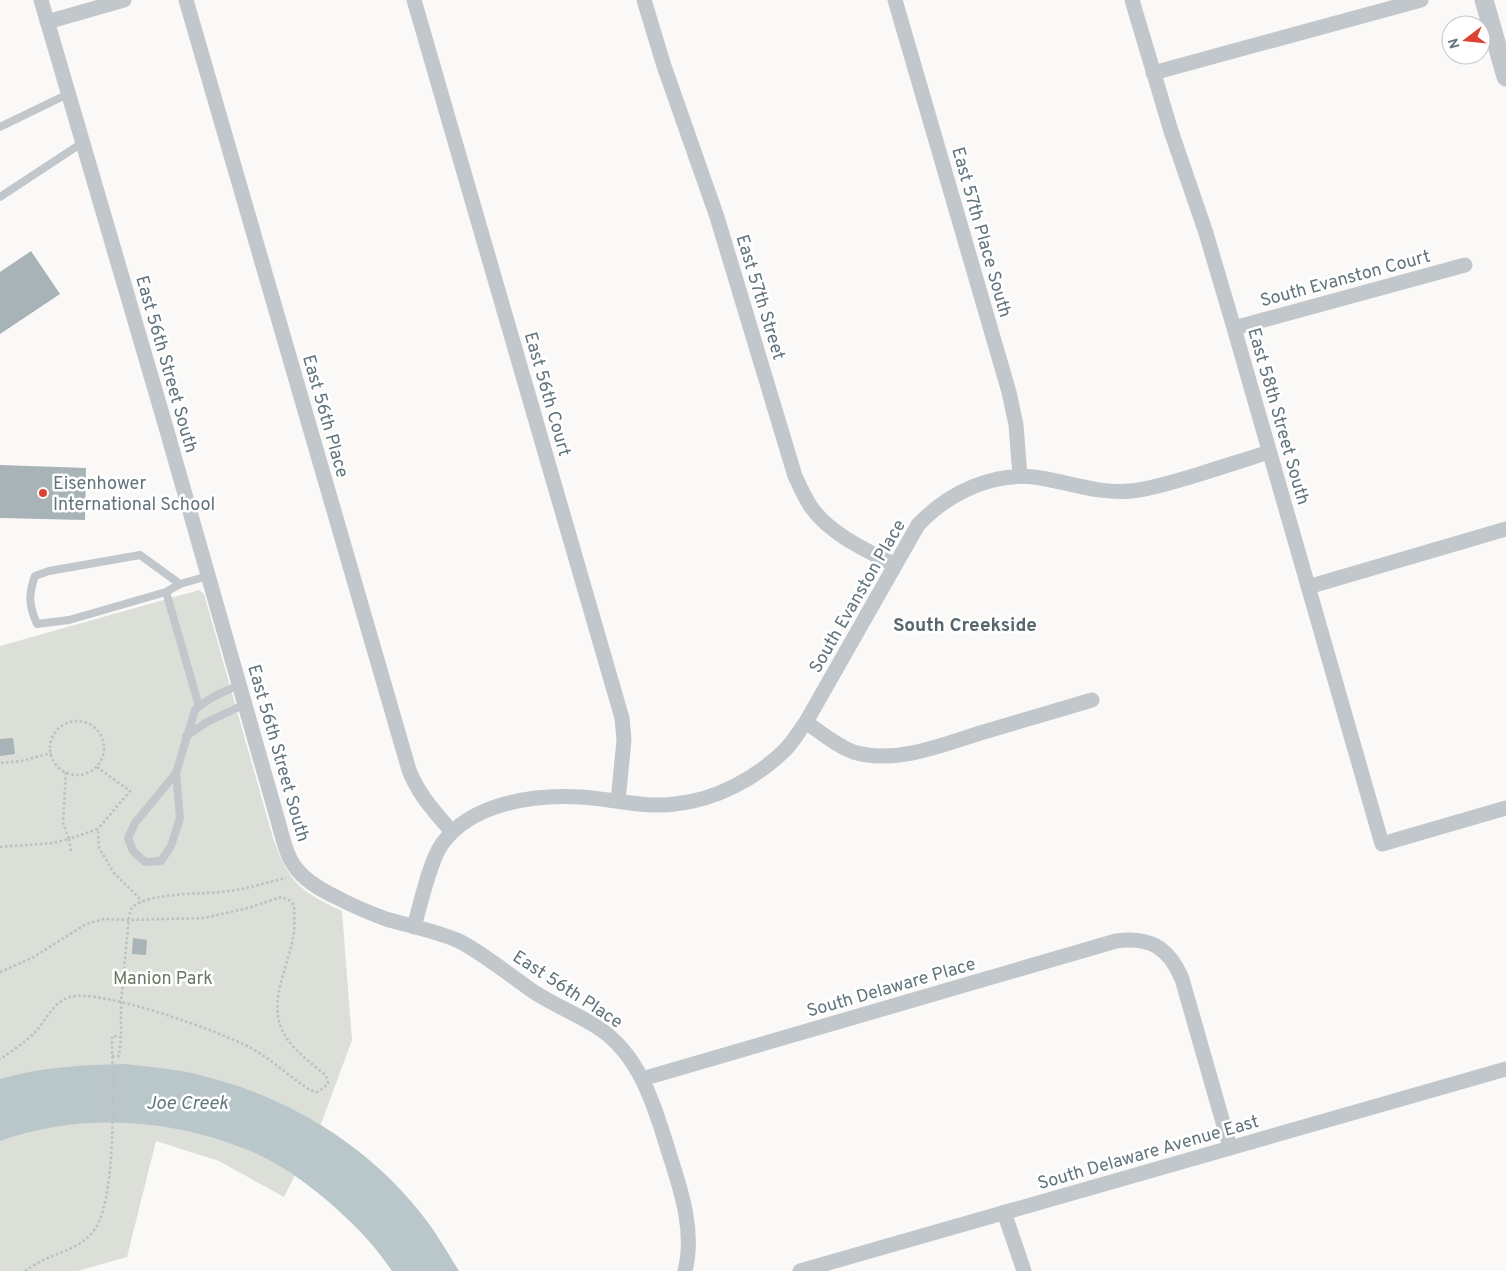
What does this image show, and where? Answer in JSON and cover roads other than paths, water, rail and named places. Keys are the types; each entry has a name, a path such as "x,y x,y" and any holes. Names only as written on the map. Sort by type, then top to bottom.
{"street":[{"name":"East 56th Street South","path":"41,0 163,417 283,838 296,867 320,890 363,910 414,926"},
{"path":"47,22 124,0"},
{"name":"East 56th Place","path":"186,0 408,770 422,797 452,832"},
{"name":"East 56th Court","path":"414,0 622,718 624,740 618,801"},
{"name":"East 57th Street","path":"644,0 720,226 795,476 812,509 824,522 844,537 895,565"},
{"name":"East 57th Place South","path":"895,0 1009,392 1016,425 1020,476"},
{"name":"East 58th Street South","path":"1132,0 1170,131 1206,233 1382,844 1506,808"},
{"path":"1153,73 1421,0"},
{"path":"1484,0 1506,77"},
{"name":"South Evanston Court","path":"1234,328 1465,264"},
{"name":"South Evanston Place","path":"414,926 440,846 452,832 472,817 489,810 530,800 571,797 652,805 675,804 714,795 747,779 772,762 787,748 806,722 918,525 943,503 972,487 995,480 1020,476 1040,478 1104,492 1130,491 1162,485 1269,452"},
{"path":"1308,587 1506,529"},
{"path":"806,722 855,753 891,756 913,753 939,746 1092,700"},
{"name":"East 56th Place","path":"414,926 458,941 482,954 535,993 598,1028 615,1042 630,1059 653,1102 679,1182 686,1209 689,1242 685,1271"},
{"name":"South Delaware Place","path":"642,1079 1128,939 1161,948 1175,963 1182,979 1230,1147"},
{"name":"South Delaware Avenue East","path":"800,1271 1506,1069"},
{"path":"1004,1212 1024,1271"}],"lane":[{"path":"0,127 68,94"},
{"path":"0,197 82,143"},
{"path":"180,584 140,556 131,557 49,571 35,576 31,587 30,609 37,624 69,620 166,592 180,584 208,576"},
{"path":"166,592 199,706"},
{"path":"176,773 135,823 128,838 133,851 145,862 160,862 171,846 180,818 176,773 195,710 224,691 240,686"},
{"path":"186,736 207,722 245,704"}],"water":[{"name":"Joe Creek","path":"124,1064 164,1068 234,1085 264,1096 322,1126 375,1164 398,1187 430,1225 459,1271 392,1271 356,1227 309,1186 258,1154 216,1139 154,1125 92,1123 30,1132 0,1141 0,1079 46,1069"}],"place":[{"name":"Eisenhower International School","path":"43,493"}],"district":[{"name":"South Creekside","path":"965,624"}],"park label":[{"name":"Manion Park","path":"163,978"}]}
